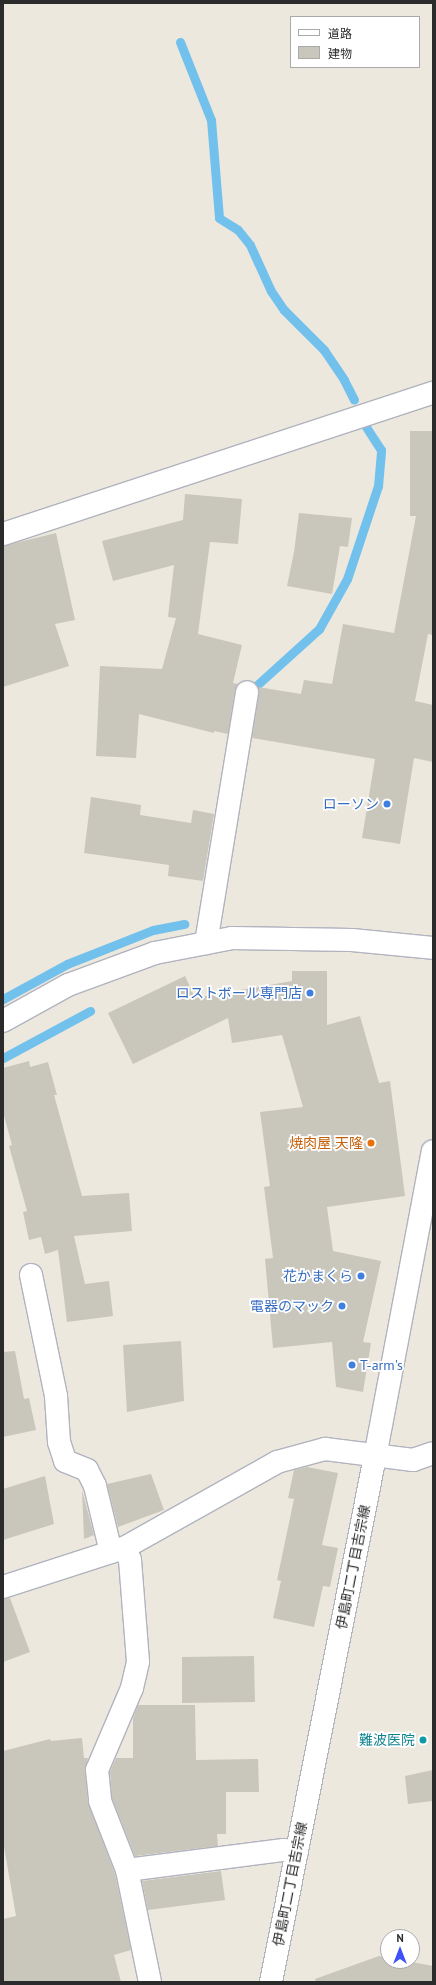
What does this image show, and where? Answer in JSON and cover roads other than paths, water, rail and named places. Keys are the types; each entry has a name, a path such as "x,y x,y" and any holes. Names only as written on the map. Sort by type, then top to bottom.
{"street":[{"path":"3,534 433,393"},
{"path":"206,943 247,692"},
{"path":"3,1021 68,985 155,953 232,938 352,940 433,948"},
{"name":"伊島町二丁目吉宗線","path":"271,1982 375,1456 433,1151"},
{"path":"31,1275 56,1396 59,1442 66,1461 87,1470 123,1553 138,1662 132,1688 97,1770 100,1801 127,1870 150,1982"},
{"path":"3,1587 123,1553 277,1462 324,1449 413,1460 433,1453"},
{"path":"127,1870 284,1850 297,1852"}],"waterway":[{"path":"180,42 211,120 219,218 238,230 250,245 271,291 284,310 324,350 344,380 354,400"},
{"path":"257,685 319,629 347,579 378,486 381,450 366,427"},
{"path":"3,999 67,964 153,930 184,924"},
{"path":"3,1058 90,1011"}],"place":[{"name":"ローソン","path":"387,804"},
{"name":"ロストボール専門店","path":"310,993"},
{"name":"焼肉屋 天隆","path":"371,1143"},
{"name":"花かまくら","path":"361,1276"},
{"name":"電器のマック","path":"342,1306"},
{"name":"T-arm's","path":"352,1365"},
{"name":"難波医院","path":"423,1740"}]}
